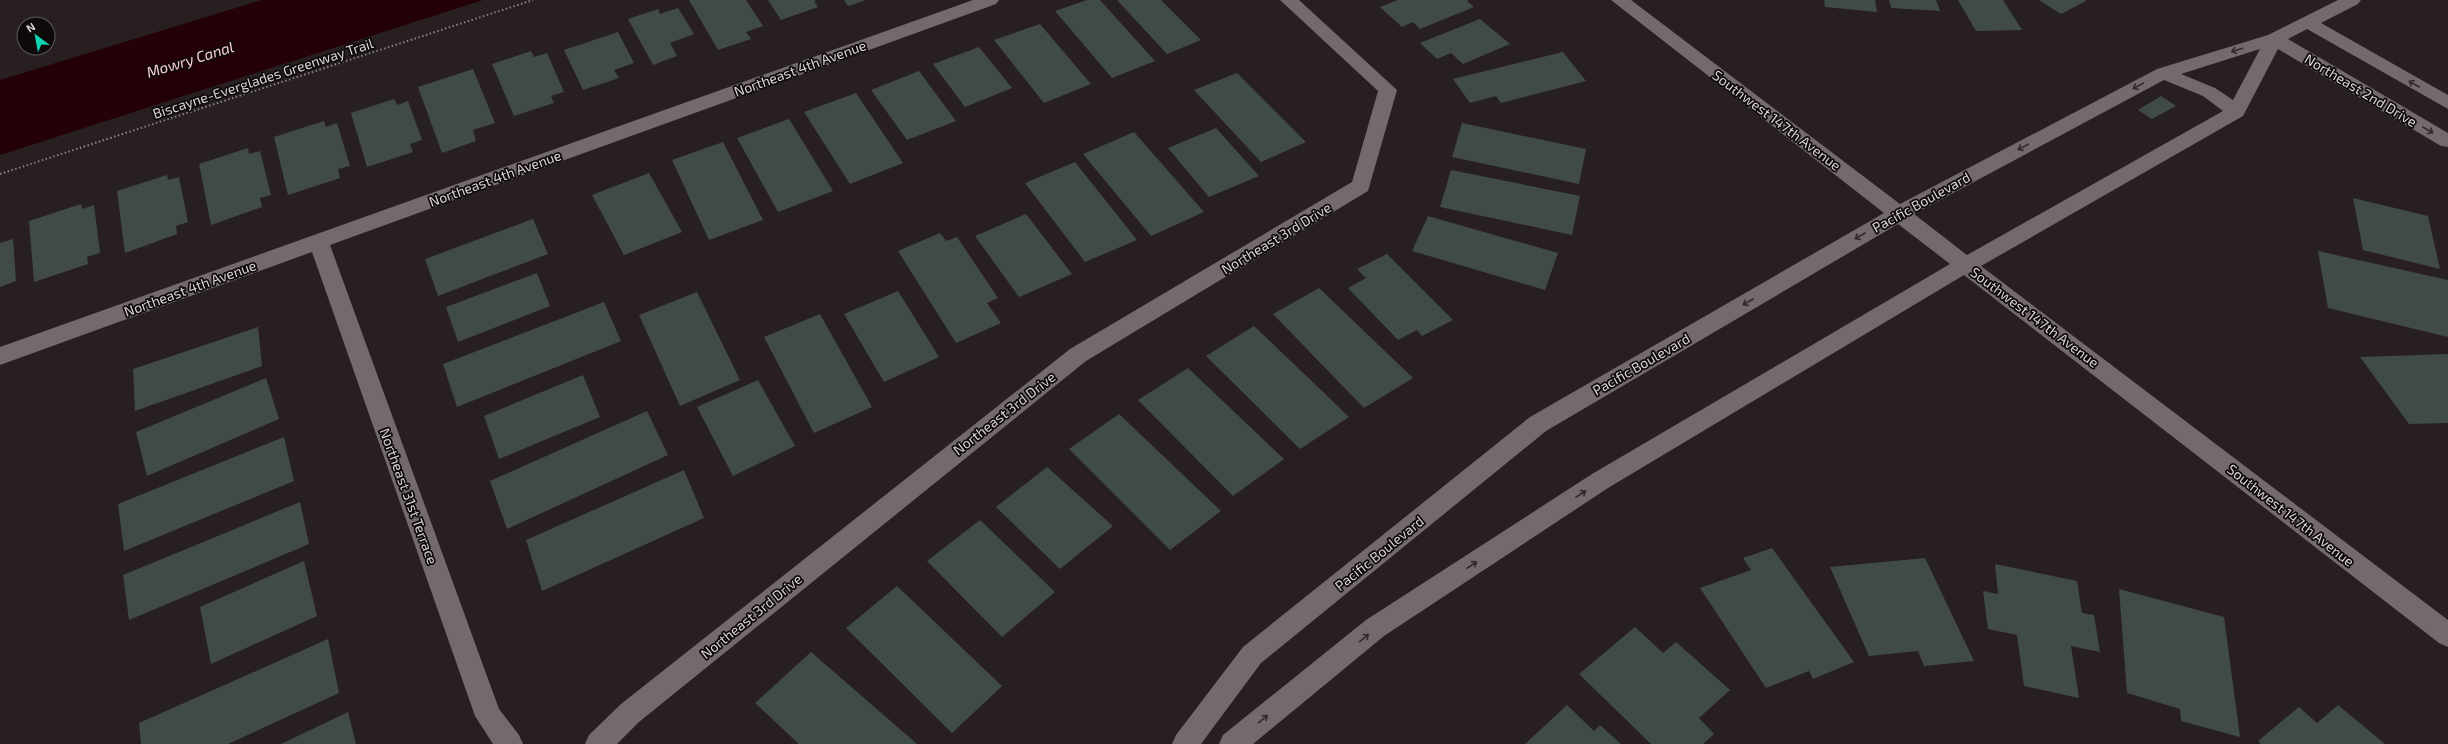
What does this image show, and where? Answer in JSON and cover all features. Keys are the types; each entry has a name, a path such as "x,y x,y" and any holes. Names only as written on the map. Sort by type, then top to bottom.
{"street":[{"name":"Northeast 4th Avenue","path":"0,356 990,0"},
{"name":"Northeast 3rd Drive","path":"598,744 630,713 1078,355 1315,216 1361,186 1388,90 1289,0"},
{"name":"Southwest 147th Avenue","path":"1620,0 1900,213 2448,635"},
{"name":"Pacific Boulevard","path":"1185,744 1252,655 1538,424 1900,213 2163,73 2274,38 2352,0"},
{"path":"2308,22 2448,103"},
{"path":"1232,744 1389,620 1600,482 1966,265 2236,112 2274,38"},
{"name":"Northeast 2nd Drive","path":"2274,38 2448,141"},
{"path":"2163,73 2209,92 2236,112"},
{"name":"Northeast 31st Terrace","path":"319,242 488,716 510,744"}],"path":[{"name":"Biscayne-Everglades Greenway Trail","path":"0,174 533,0"}],"water":[{"name":"Mowry Canal","path":"262,0 483,0 0,155 0,80"}],"building":[{"path":"689,0 746,0 763,26 746,32 751,39 718,50"},
{"path":"768,0 817,0 814,1 818,7 781,20"},
{"path":"844,0 866,0 848,6"},
{"path":"1087,0 1100,0 1155,61 1112,78 1055,11"},
{"path":"1117,0 1161,0 1201,40 1167,54"},
{"path":"1398,0 1469,0 1467,1 1474,7 1420,29 1413,22 1402,27 1380,7"},
{"path":"1824,0 1875,0 1877,12 1825,7"},
{"path":"1889,0 1936,0 1940,11 1891,8"},
{"path":"1958,0 2003,0 2022,30 1976,31"},
{"path":"2039,0 2084,0 2086,1 2061,14"},
{"path":"678,8 694,34 670,43 677,56 653,65 628,19 658,9 660,14"},
{"path":"1480,19 1510,44 1463,64 1451,53 1437,59 1420,43"},
{"path":"1040,24 1091,84 1044,103 994,40"},
{"path":"618,32 634,63 614,70 619,78 583,90 564,50"},
{"path":"979,47 1012,88 965,107 933,64"},
{"path":"531,51 534,57 547,53 564,92 551,96 554,103 514,116 492,64"},
{"path":"1563,52 1586,81 1501,103 1496,96 1470,103 1453,79"},
{"path":"473,69 495,123 473,130 476,141 442,153 418,87"},
{"path":"919,71 956,121 907,140 871,90"},
{"path":"1237,73 1306,142 1261,162 1194,90"},
{"path":"856,93 903,163 850,184 804,112"},
{"path":"2161,96 2176,106 2152,119 2138,110"},
{"path":"394,99 397,105 408,101 422,140 410,144 413,152 367,167 351,113"},
{"path":"789,119 833,191 778,212 737,138"},
{"path":"324,121 326,127 337,123 350,166 338,169 340,178 288,195 274,137"},
{"path":"1462,123 1586,149 1579,184 1452,157"},
{"path":"1216,128 1259,176 1209,197 1168,148"},
{"path":"1134,132 1204,212 1151,236 1083,154"},
{"path":"723,142 763,220 709,240 672,160"},
{"path":"248,148 249,154 260,151 271,195 260,198 262,207 211,225 199,164"},
{"path":"1075,162 1137,240 1085,262 1025,183"},
{"path":"1451,170 1580,196 1572,235 1440,207"},
{"path":"649,173 682,232 624,255 592,195"},
{"path":"167,175 168,180 179,177 188,222 176,226 177,234 125,253 117,191"},
{"path":"2353,198 2428,216 2440,269 2363,250"},
{"path":"81,204 82,209 94,205 100,253 87,257 88,264 34,282 29,221"},
{"path":"1026,214 1072,274 1019,297 975,236"},
{"path":"1428,216 1558,253 1545,290 1412,251"},
{"path":"533,219 548,254 438,296 425,259"},
{"path":"940,233 946,241 957,237 998,298 987,303 1001,323 956,343 898,251"},
{"path":"13,239 16,281 0,287 0,243"},
{"path":"2318,251 2448,280 2448,337 2328,308"},
{"path":"1387,254 1453,320 1422,336 1417,330 1398,340 1348,288 1366,278 1357,269"},
{"path":"537,273 550,306 458,342 446,307"},
{"path":"1319,288 1413,378 1364,408 1273,314"},
{"path":"898,291 939,357 884,382 844,314"},
{"path":"697,292 740,380 680,406 639,315"},
{"path":"604,302 621,341 457,407 443,364"},
{"path":"820,314 872,407 814,433 764,337"},
{"path":"1254,326 1349,417 1300,449 1206,356"},
{"path":"258,327 262,366 135,411 133,369"},
{"path":"2448,354 2448,423 2409,424 2360,357"},
{"path":"1188,368 1284,459 1233,496 1138,400"},
{"path":"583,375 600,417 499,459 484,416"},
{"path":"266,378 279,419 147,476 136,432"},
{"path":"758,380 795,446 733,476 697,407"},
{"path":"647,411 668,455 507,529 490,481"},
{"path":"1119,414 1221,511 1170,550 1069,449"},
{"path":"284,437 294,481 124,551 118,504"},
{"path":"1047,467 1113,526 1060,569 996,507"},
{"path":"684,470 704,518 542,591 526,540"},
{"path":"300,502 309,544 129,620 123,575"},
{"path":"980,520 1055,592 1002,637 927,561"},
{"path":"1772,548 1854,662 1813,679 1809,671 1766,688 1700,588 1751,570 1743,558"},
{"path":"1925,558 1974,661 1924,666 1918,651 1869,656 1830,567"},
{"path":"304,561 317,616 211,664 200,607"},
{"path":"1995,564 2077,581 2082,613 2094,615 2100,652 2071,646 2079,698 2024,686 2017,635 1988,629 1983,591 1998,594"},
{"path":"897,586 1002,686 952,733 846,628"},
{"path":"2119,589 2224,617 2240,737 2181,721 2180,709 2127,693"},
{"path":"1635,627 1663,653 1676,642 1730,690 1699,718 1714,734 1703,744 1651,744 1579,674"},
{"path":"328,639 339,693 228,744 141,744 139,723"},
{"path":"811,652 917,744 799,744 755,703"},
{"path":"1567,705 1594,731 1600,725 1621,744 1525,744"},
{"path":"2338,705 2385,744 2261,744 2258,741 2299,707 2317,723"},
{"path":"348,712 356,744 281,744"}]}
